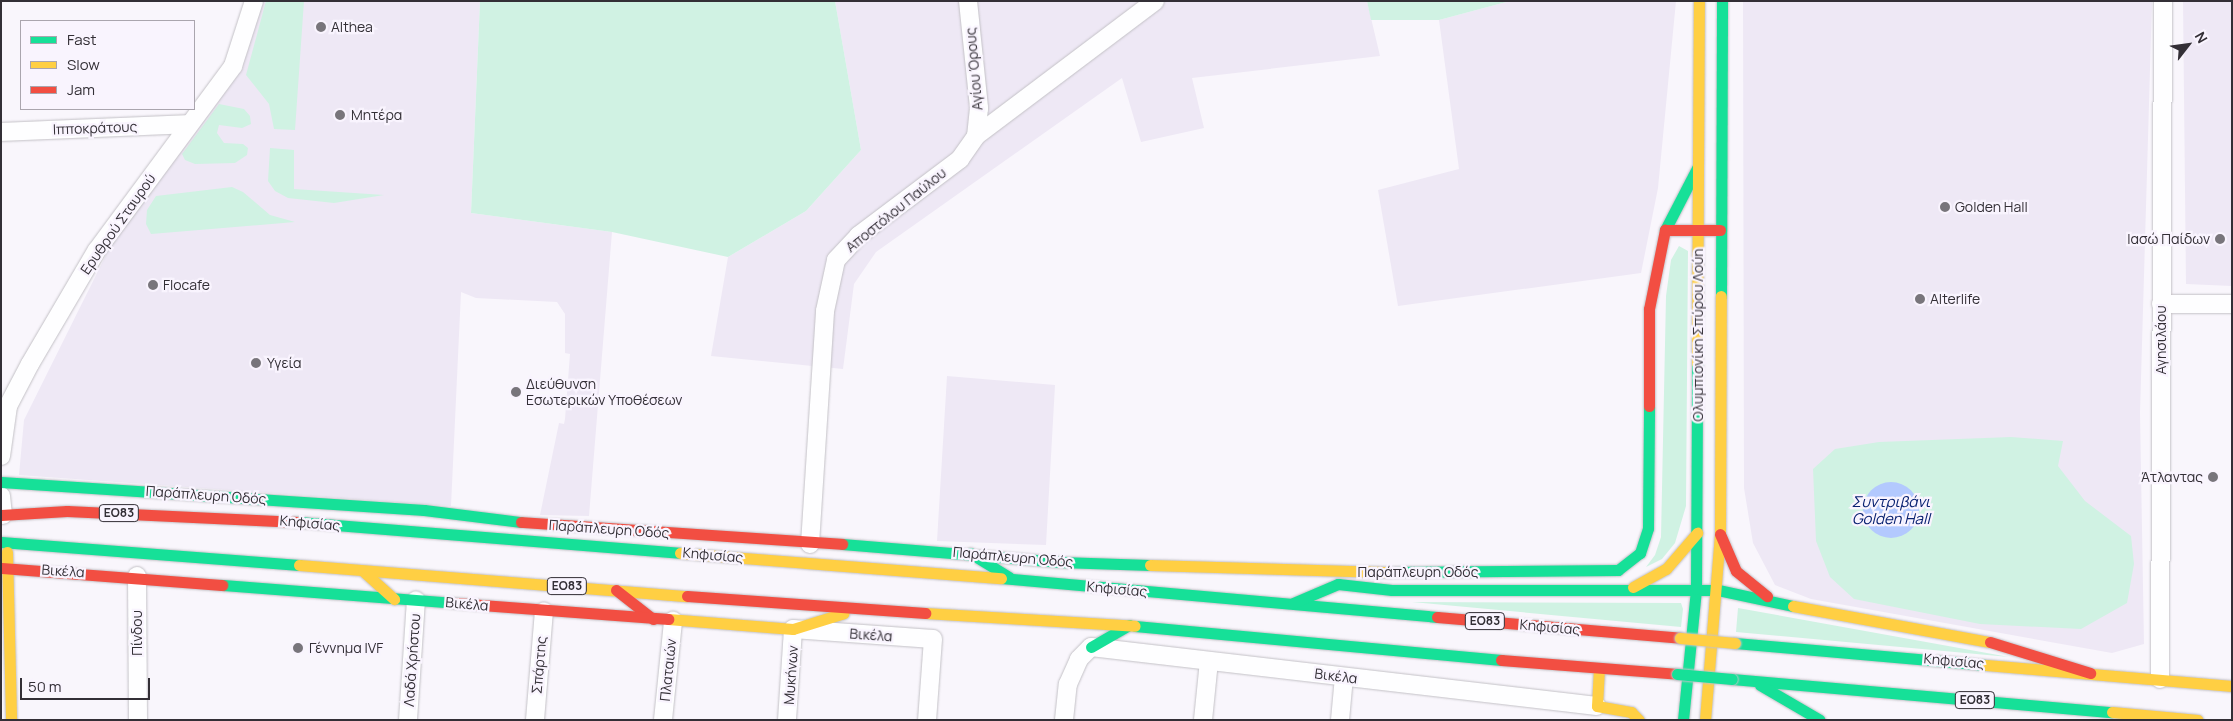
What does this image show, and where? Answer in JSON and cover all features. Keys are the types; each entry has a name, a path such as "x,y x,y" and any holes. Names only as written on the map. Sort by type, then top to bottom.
{"main road":[{"name":"Ολυμπιονίκη Σπύρου Λούη","path":"1683,720 1696,589 1700,1"},
{"name":"Ολυμπιονίκη Σπύρου Λούη","path":"1705,720 1718,590 1720,534 1722,1"},
{"name":"Παράπλευρη Οδός","path":"1,482 424,510 552,526 970,553 1151,567 1380,572 1600,572 1626,566 1640,553 1648,528 1649,309 1665,230 1698,166"},
{"path":"1665,230 1720,230"},
{"path":"421,532 424,510"},
{"name":"Κηφισίας","path":"4,529 67,512 234,517 1012,579 1290,605 2232,686"},
{"path":"4,529 11,720"},
{"name":"ΕΟ83","path":"4,529 363,571 856,609 1128,625 1302,644 1677,674 2198,720"},
{"path":"1621,590 1666,569 1697,533"},
{"path":"1720,534 1736,571 1756,589 1777,601"},
{"path":"970,553 1012,579"},
{"name":"Βικέλα","path":"4,568 137,576 394,599 793,629"},
{"path":"363,571 394,599"},
{"path":"1290,605 1338,584 1392,590 1718,590 1900,628 2006,645 2090,673"},
{"path":"616,590 653,619"},
{"path":"793,629 856,609"},
{"path":"1085,653 1128,625"},
{"path":"1600,668 1597,706 1620,709 1639,720"},
{"path":"1752,681 1820,720"}],"street":[{"name":"Ερυθρού Σταυρού","path":"1,456 5,405 97,250 234,66 254,1"},
{"name":"Αγίου Όρους","path":"968,1 979,108 976,136"},
{"name":"Αποστόλου Παύλου","path":"810,544 824,311 836,260 858,236 960,159 976,136 1155,1"},
{"name":"Αγησιλάου","path":"2160,679 2163,602 2161,304 2163,1"},
{"name":"Ιπποκράτους","path":"1,132 189,124"},
{"path":"2161,304 2232,304"},
{"path":"1,496 4,529"},
{"name":"Πίνδου","path":"137,576 137,719"},
{"name":"Λαδά Χρήστου","path":"408,720 416,600"},
{"name":"Σπάρτης","path":"535,720 544,611"},
{"name":"Πλαταιών","path":"663,720 673,621"},
{"name":"Βικέλα","path":"793,629 933,639 927,720"},
{"name":"Μυκήνων","path":"787,720 793,629"},
{"path":"1064,720 1068,684 1085,653"},
{"name":"Βικέλα","path":"1085,653 1209,661 1597,706"},
{"path":"1203,720 1209,661"},
{"path":"1340,720 1344,677"}],"shaded area":[{"name":"Υγεία","path":"259,1 480,1 471,213 612,232 589,516 540,515 559,423 564,424 565,419 570,354 565,353 565,314 557,302 476,298 461,292 451,506 19,475 24,420 110,247 177,148 239,73"},
{"path":"835,1 1367,1 1380,56 1192,78 1204,128 1141,142 1122,78 876,252 854,284 843,369 711,356 728,257 806,211 861,150"},
{"path":"1510,1 1676,1 1658,188 1641,273 1398,306 1378,190 1459,169 1439,20"},
{"name":"Golden Hall","path":"1743,1 2152,1 2140,413 2144,644 2112,653 1811,599 1775,585 1753,543 1744,488"},
{"path":"2183,1 2232,1 2232,286 2186,284"},
{"path":"947,376 1055,385 1046,545 937,541"}],"green space":[{"path":"266,1 304,1 295,130 274,129 269,104 246,75"},
{"path":"480,1 835,1 861,150 806,211 728,257 612,232 471,213"},
{"path":"1367,1 1510,1 1439,20 1371,20"},
{"path":"219,104 244,109 250,116 251,124 242,128 219,125 217,133 224,143 243,144 248,148 247,155 235,163 195,164 185,160 182,154"},
{"path":"270,148 294,150 294,189 384,195 334,203 288,198 275,191 268,181"},
{"path":"232,187 243,192 270,215 295,222 151,234 146,224 147,210 156,196"},
{"path":"1679,246 1688,251 1686,506 1675,543 1662,559 1646,567 1655,555 1661,537 1666,296 1671,260"},
{"path":"2011,437 2063,441 2058,466 2085,501 2131,536 2134,564 2127,603 2081,629 1980,624 1854,599 1830,577 1816,541 1813,469 1835,449 1879,442"},
{"path":"1412,602 1681,603 1683,609 1681,627"},
{"path":"1738,608 2009,657 1736,632"}],"water":[{"name":"Συντριβάνι Golden Hall","path":"1891,482 1902,484 1911,490 1917,499 1919,510 1917,521 1911,530 1902,536 1891,538 1880,536 1871,530 1865,521 1863,510 1865,499 1871,490 1880,484"}],"traffic: fast":[{"path":"1721,296 1722,1"},
{"path":"1665,230 1697,168"},
{"path":"1683,720 1696,589 1697,363"},
{"path":"1392,572 1618,570 1640,553 1648,528 1649,406"},
{"path":"1,482 424,510 521,522"},
{"path":"298,522 680,553"},
{"path":"1,542 299,565"},
{"path":"842,544 1060,562 1150,565"},
{"path":"970,553 1009,577"},
{"path":"1001,578 1437,617"},
{"path":"1293,603 1338,584 1392,590 1718,590 1793,606"},
{"path":"222,585 455,603"},
{"path":"1091,647 1129,625"},
{"path":"1135,626 1501,660"},
{"path":"1735,643 1986,665"},
{"path":"1677,674 1732,679"},
{"path":"1732,679 2112,712"},
{"path":"1760,685 1820,720"}],"traffic: slow":[{"path":"1697,363 1699,1"},
{"path":"1705,720 1720,534 1721,296"},
{"path":"1633,587 1666,569 1697,533"},
{"path":"7,552 11,720"},
{"path":"680,553 1001,578"},
{"path":"299,565 687,596"},
{"path":"1150,565 1392,572"},
{"path":"363,571 394,599"},
{"path":"1793,606 1990,642"},
{"path":"793,629 844,613"},
{"path":"925,613 1135,626"},
{"path":"668,619 793,629"},
{"path":"1680,638 1735,643"},
{"path":"1986,665 2232,686"},
{"path":"1597,706 1599,668"},
{"path":"1597,706 1631,712 1639,720"},
{"path":"2112,712 2198,720"}],"traffic: jam":[{"path":"1649,406 1649,309 1665,230 1720,230"},
{"path":"1,515 67,511 298,522"},
{"path":"521,522 842,544"},
{"path":"1720,534 1736,571 1767,596"},
{"path":"1,568 222,585"},
{"path":"616,590 653,619"},
{"path":"687,596 925,613"},
{"path":"455,603 668,619"},
{"path":"1437,617 1680,638"},
{"path":"1990,642 2090,673"},
{"path":"1501,660 1677,674"}],"place":[{"name":"Althea","path":"321,27"},
{"name":"Μητέρα","path":"340,115"},
{"name":"Golden Hall","path":"1945,207"},
{"name":"Ιασώ Παίδων","path":"2220,239"},
{"name":"Flocafe","path":"153,285"},
{"name":"Alterlife","path":"1920,299"},
{"name":"Υγεία","path":"256,363"},
{"name":"Διεύθυνση Εσωτερικών Υποθέσεων","path":"516,392"},
{"name":"Άτλαντας","path":"2213,477"},
{"name":"Γέννημα IVF","path":"298,648"}]}
